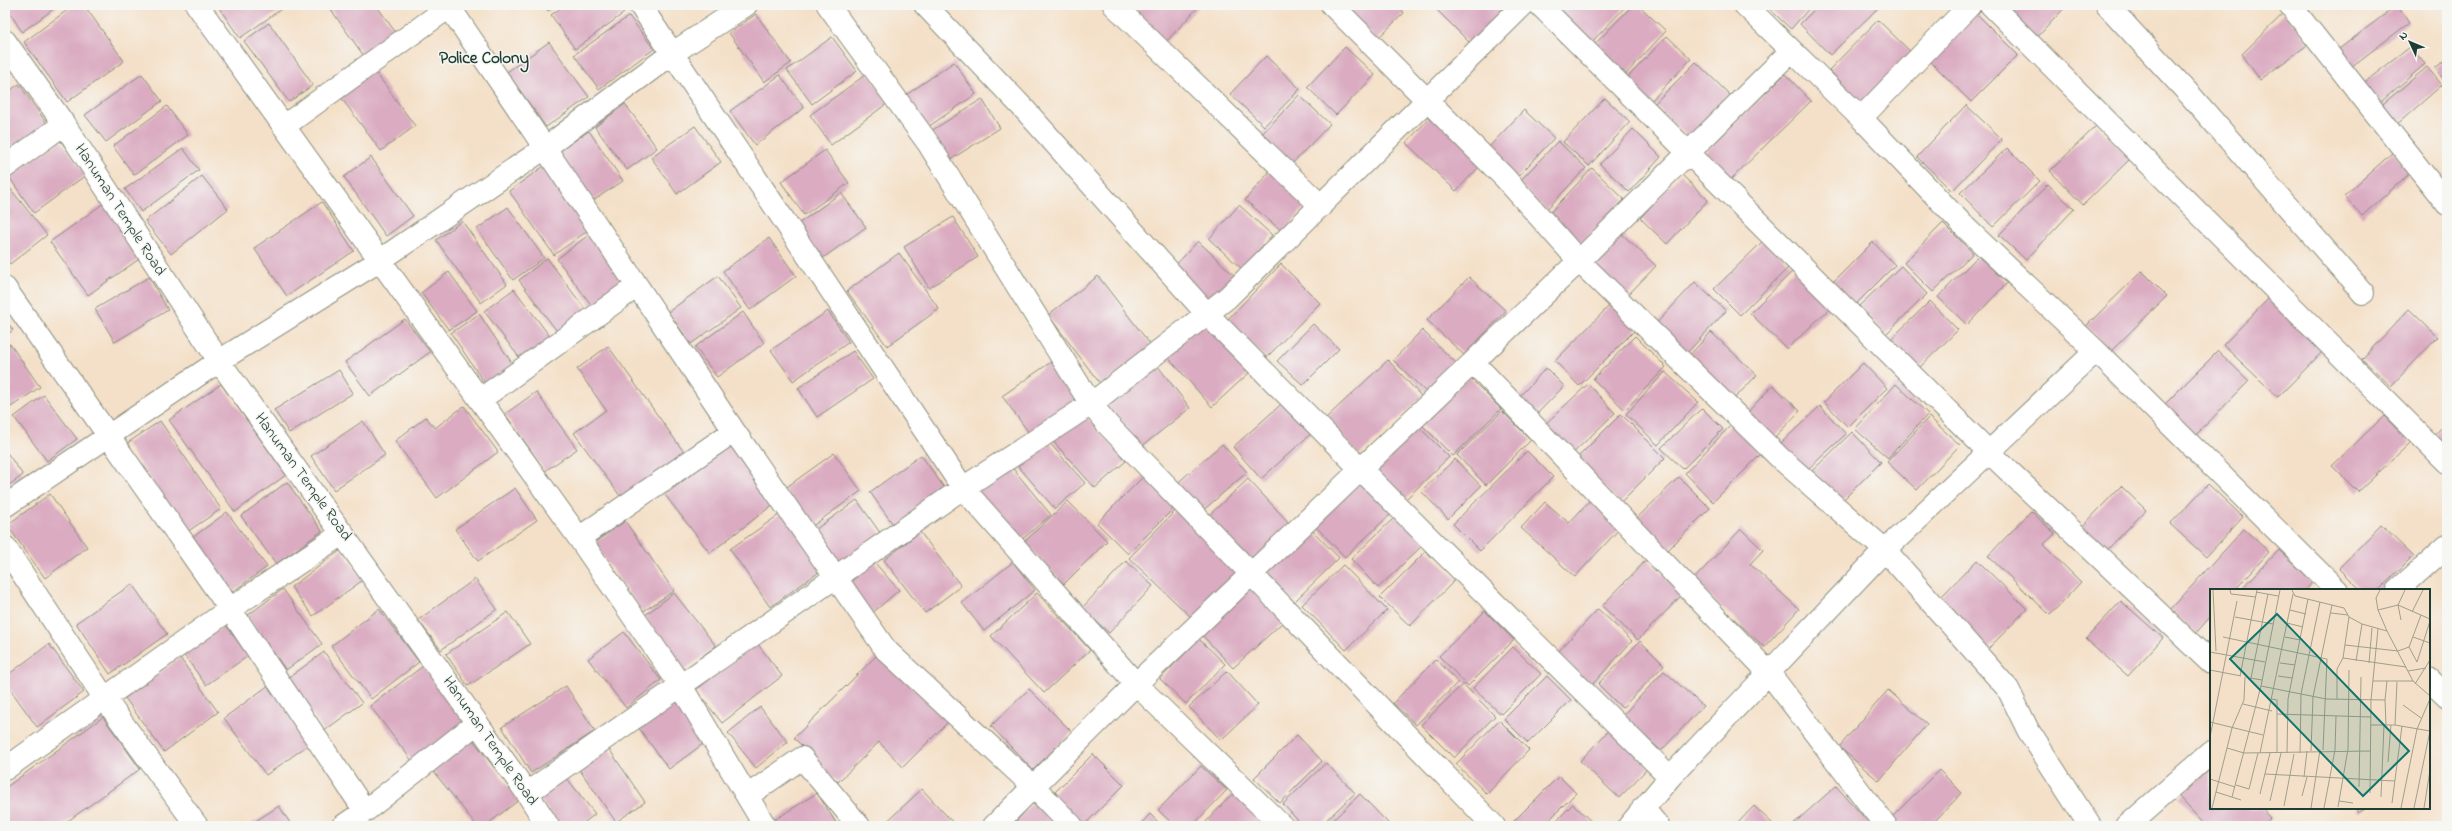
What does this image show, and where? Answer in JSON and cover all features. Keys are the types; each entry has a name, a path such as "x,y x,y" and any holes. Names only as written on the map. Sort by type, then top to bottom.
{"street":[{"path":"197,5 380,261 481,399 682,686 765,826"},
{"path":"640,5 963,488 1136,684 1282,826"},
{"path":"5,506 219,361 380,261 546,148 673,53 746,5"},
{"path":"828,5 928,143 1091,404 1108,425 1180,503 1252,574 1494,826"},
{"path":"925,5 1025,110 1207,314 1362,468 1440,549 1670,777"},
{"path":"1114,5 1321,206"},
{"path":"1332,5 1504,178 1579,261 1780,458 1885,550 2008,690 2028,730 2090,826"},
{"path":"527,793 836,579 963,488 1091,404 1207,314 1227,298 1428,101 1523,5"},
{"path":"1540,5 1688,155 1990,453 2210,661"},
{"path":"1745,5 1790,52 1861,118 1967,229 2096,351 2336,589"},
{"path":"1861,118 1970,5"},
{"path":"1991,5 2447,462"},
{"path":"2107,5 2191,96 2363,293"},
{"path":"2290,5 2447,204"},
{"path":"284,126 448,6 546,148 734,431 886,650 1034,788 1072,826"},
{"name":"Hanuman Temple Road","path":"5,41 64,124 219,361 527,793 548,826"},
{"path":"994,826 1034,788 1136,684 1579,261 1688,155 1790,52"},
{"path":"5,167 64,124"},
{"path":"481,399 637,286"},
{"path":"5,288 230,610 365,811"},
{"path":"1629,826 1670,777 1885,550 1990,453 2096,351"},
{"path":"1473,362 1769,673 1886,826"},
{"path":"579,538 734,431"},
{"path":"5,768 230,610 343,533"},
{"path":"2399,589 2447,546"},
{"path":"5,547 105,699 197,826"},
{"path":"2430,680 2447,696"},
{"path":"343,826 365,811 477,723"},
{"path":"2127,826 2210,753"},
{"path":"747,796 802,758 859,826"},
{"path":"1643,808 1658,826"}],"building":[{"path":"5,5 59,5 22,32"},
{"path":"74,5 84,5 124,61 67,102 24,42"},
{"path":"217,5 287,5 240,38"},
{"path":"332,5 376,5 396,33 364,56 329,7"},
{"path":"544,5 556,5 548,11"},
{"path":"565,5 619,5 624,13 575,49 551,15"},
{"path":"1142,5 1200,5 1165,43 1134,13"},
{"path":"1351,5 1399,5 1398,6 1404,13 1376,40 1346,9"},
{"path":"1432,5 1513,5 1472,45"},
{"path":"1553,5 1627,5 1588,46"},
{"path":"1633,5 1638,5 1666,31 1622,78 1591,48"},
{"path":"1765,5 1812,5 1791,29"},
{"path":"1819,5 1881,5 1830,55 1800,24"},
{"path":"1993,5 2067,5 2033,42"},
{"path":"2397,5 2409,23 2351,67 2339,49"},
{"path":"2284,13 2310,43 2260,80 2242,54"},
{"path":"756,14 791,63 764,82 729,33"},
{"path":"1977,14 2018,55 1971,102 1930,61"},
{"path":"629,16 654,49 599,89 574,55"},
{"path":"1878,20 1917,58 1867,108 1829,70"},
{"path":"269,23 313,85 289,102 244,41"},
{"path":"1667,36 1691,59 1649,103 1625,80"},
{"path":"832,37 857,71 812,104 787,70"},
{"path":"549,42 589,97 546,127 507,72"},
{"path":"1345,47 1375,75 1336,115 1307,87"},
{"path":"2410,47 2425,64 2377,105 2361,85"},
{"path":"1266,56 1300,89 1264,126 1230,94"},
{"path":"2447,59 2447,84 2435,68"},
{"path":"954,62 976,94 925,129 903,97"},
{"path":"1696,62 1731,96 1690,139 1654,104"},
{"path":"2427,67 2442,85 2394,127 2378,108"},
{"path":"374,70 415,126 381,151 339,95"},
{"path":"868,73 889,102 831,145 810,115"},
{"path":"142,74 162,101 106,142 85,115"},
{"path":"1785,74 1811,101 1725,185 1698,159"},
{"path":"780,75 804,108 755,145 730,111"},
{"path":"19,84 48,125 5,156 5,94"},
{"path":"1299,95 1330,124 1289,167 1259,137"},
{"path":"1605,98 1630,122 1589,166 1563,142"},
{"path":"982,99 1000,128 950,160 931,131"},
{"path":"625,104 657,148 627,170 595,127"},
{"path":"1966,105 2002,139 1952,191 1917,157"},
{"path":"167,106 188,135 134,175 113,146"},
{"path":"1524,110 1554,138 1514,181 1484,152"},
{"path":"1433,114 1484,162 1456,191 1406,143"},
{"path":"2097,125 2130,159 2083,205 2050,171"},
{"path":"695,126 721,162 677,194 651,157"},
{"path":"1633,129 1661,157 1629,192 1600,164"},
{"path":"589,131 623,181 589,203 556,153"},
{"path":"60,140 86,175 34,213 9,177"},
{"path":"1558,141 1586,168 1546,210 1518,183"},
{"path":"183,148 199,170 141,212 125,189"},
{"path":"2007,148 2040,181 1993,227 1960,193"},
{"path":"825,150 849,183 804,215 781,182"},
{"path":"2393,152 2411,172 2362,216 2344,196"},
{"path":"371,157 413,216 386,236 344,177"},
{"path":"544,166 590,229 554,255 509,191"},
{"path":"1592,168 1624,199 1580,245 1548,215"},
{"path":"1271,170 1309,202 1283,232 1245,200"},
{"path":"1681,174 1708,200 1667,244 1640,218"},
{"path":"202,176 228,209 171,254 145,221"},
{"path":"6,183 47,235 10,264 5,257"},
{"path":"2048,184 2074,209 2026,260 1999,235"},
{"path":"841,193 866,227 823,258 798,224"},
{"path":"322,202 354,251 287,296 254,248"},
{"path":"104,203 142,257 88,295 50,242"},
{"path":"1239,205 1272,235 1242,269 1209,239"},
{"path":"508,207 544,258 513,280 477,229"},
{"path":"953,217 978,257 929,288 904,247"},
{"path":"462,221 507,284 481,303 436,240"},
{"path":"1943,223 1973,253 1933,292 1904,263"},
{"path":"591,233 627,281 593,307 557,259"},
{"path":"1621,233 1656,266 1626,297 1592,264"},
{"path":"769,238 796,276 750,310 723,271"},
{"path":"1765,239 1791,265 1740,315 1714,289"},
{"path":"1198,241 1237,278 1210,305 1172,269"},
{"path":"1873,242 1895,265 1854,306 1831,284"},
{"path":"899,253 939,309 887,346 847,291"},
{"path":"1978,256 2007,283 1967,325 1938,297"},
{"path":"547,258 591,317 562,338 519,280"},
{"path":"1281,264 1320,303 1266,358 1227,320"},
{"path":"1901,266 1927,294 1886,334 1859,306"},
{"path":"1794,270 1831,307 1787,349 1750,313"},
{"path":"2142,271 2167,296 2111,351 2086,326"},
{"path":"449,272 477,311 449,330 421,293"},
{"path":"718,276 741,308 691,344 668,312"},
{"path":"1098,276 1153,348 1102,386 1048,315"},
{"path":"149,277 168,310 115,342 95,309"},
{"path":"1469,277 1506,311 1464,355 1427,320"},
{"path":"1695,282 1726,311 1686,354 1655,325"},
{"path":"514,289 555,343 525,365 484,311"},
{"path":"2273,294 2327,347 2278,397 2223,345"},
{"path":"1930,301 1958,330 1916,371 1888,342"},
{"path":"1612,303 1637,328 1579,386 1555,361"},
{"path":"2409,309 2438,337 2391,386 2362,359"},
{"path":"828,311 849,342 793,381 771,350"},
{"path":"743,312 764,343 717,377 695,347"},
{"path":"479,314 514,366 486,385 451,333"},
{"path":"5,319 13,330 5,337"},
{"path":"405,319 430,352 370,396 345,362"},
{"path":"1205,320 1251,371 1212,407 1166,355"},
{"path":"1313,324 1339,349 1303,385 1277,361"},
{"path":"1422,330 1457,364 1427,393 1393,360"},
{"path":"1711,332 1757,375 1731,402 1686,359"},
{"path":"1635,336 1666,367 1625,410 1593,379"},
{"path":"10,344 40,387 11,407 5,398 5,347"},
{"path":"608,346 686,455 623,500 574,433 606,410 577,369"},
{"path":"853,351 873,379 817,417 798,388"},
{"path":"2218,351 2249,381 2194,437 2163,406"},
{"path":"1388,360 1422,397 1359,455 1326,418"},
{"path":"1051,362 1078,399 1029,433 1002,396"},
{"path":"1863,363 1887,388 1848,427 1824,402"},
{"path":"1157,365 1190,408 1136,451 1102,408"},
{"path":"1546,368 1564,386 1535,416 1517,399"},
{"path":"339,370 353,393 289,433 274,410"},
{"path":"1665,372 1698,402 1658,445 1626,414"},
{"path":"1469,377 1501,409 1453,456 1421,424"},
{"path":"221,384 286,475 235,512 169,420"},
{"path":"1588,384 1615,413 1569,457 1541,428"},
{"path":"1896,384 1928,414 1888,458 1855,429"},
{"path":"1773,385 1800,411 1771,441 1744,416"},
{"path":"536,392 577,449 545,471 505,414"},
{"path":"44,395 77,439 47,461 14,417"},
{"path":"1287,399 1315,430 1261,479 1233,447"},
{"path":"464,406 498,452 437,498 395,441 426,417 435,428"},
{"path":"1820,406 1846,434 1805,472 1780,444"},
{"path":"1702,408 1723,429 1683,469 1661,448"},
{"path":"1502,411 1531,440 1486,485 1457,455"},
{"path":"1082,412 1126,461 1095,488 1052,440"},
{"path":"1621,414 1665,458 1620,503 1576,459"},
{"path":"2384,416 2410,443 2358,492 2332,466"},
{"path":"1929,417 1960,445 1917,490 1887,462"},
{"path":"160,421 221,509 187,532 126,444"},
{"path":"363,421 385,455 334,490 311,456"},
{"path":"2447,423 2447,452 2432,437"},
{"path":"1417,425 1449,457 1404,501 1373,468"},
{"path":"1731,425 1761,454 1713,502 1685,473"},
{"path":"1852,432 1881,462 1837,506 1807,476"},
{"path":"1047,440 1085,483 1055,509 1018,466"},
{"path":"730,444 775,503 710,553 665,495"},
{"path":"1222,444 1247,472 1199,514 1174,486"},
{"path":"5,450 23,475 5,488"},
{"path":"1527,451 1553,477 1480,551 1453,524"},
{"path":"834,453 861,491 811,527 784,489"},
{"path":"921,455 948,493 897,530 870,492"},
{"path":"1455,459 1481,486 1448,519 1421,491"},
{"path":"1010,465 1051,515 1019,542 977,492"},
{"path":"1144,476 1175,507 1128,554 1097,523"},
{"path":"1679,477 1710,508 1666,552 1634,521"},
{"path":"1365,478 1395,510 1345,557 1314,525"},
{"path":"1248,479 1291,525 1249,564 1206,518"},
{"path":"287,482 322,531 276,564 241,516"},
{"path":"2208,484 2243,517 2206,557 2170,524"},
{"path":"2121,486 2146,510 2103,554 2079,530"},
{"path":"515,488 537,520 478,561 455,529"},
{"path":"50,494 87,547 45,578 7,525"},
{"path":"1592,498 1622,526 1575,577 1521,528 1545,502 1569,523"},
{"path":"857,500 883,537 838,569 812,532"},
{"path":"1068,501 1107,541 1064,584 1024,542"},
{"path":"1177,509 1241,571 1194,620 1129,558"},
{"path":"2031,511 2055,534 2043,545 2081,582 2050,615 1988,556"},
{"path":"227,512 267,567 231,593 192,538"},
{"path":"783,512 823,569 770,607 730,549"},
{"path":"1397,515 1425,543 1378,588 1351,559"},
{"path":"625,521 674,591 642,612 594,543"},
{"path":"2381,525 2413,556 2380,589 2360,589 2339,568"},
{"path":"1310,528 1339,558 1294,602 1264,572"},
{"path":"1741,529 1763,550 1750,564 1799,609 1764,647 1693,580"},
{"path":"2244,529 2269,552 2236,589 2210,589 2210,617 2196,633 2170,610"},
{"path":"920,532 961,586 925,613 884,560"},
{"path":"341,550 363,580 313,616 291,587"},
{"path":"1427,550 1456,579 1410,626 1380,597"},
{"path":"2279,550 2313,582 2307,589 2242,589"},
{"path":"1647,559 1683,594 1638,640 1602,606"},
{"path":"1977,560 2027,609 1987,650 1937,601"},
{"path":"1126,561 1153,586 1109,633 1082,608"},
{"path":"874,562 899,590 870,615 846,586"},
{"path":"1013,562 1035,590 984,631 962,603"},
{"path":"1343,565 1387,610 1346,650 1302,605"},
{"path":"475,579 497,609 441,650 418,620"},
{"path":"132,584 167,634 110,674 76,623"},
{"path":"1250,586 1283,622 1233,668 1200,633"},
{"path":"283,589 322,644 286,670 247,616"},
{"path":"674,593 716,646 684,670 644,616"},
{"path":"1037,593 1090,650 1044,693 991,636"},
{"path":"2121,601 2163,638 2128,676 2086,639"},
{"path":"379,609 419,662 371,699 331,646"},
{"path":"1598,609 1632,641 1590,687 1556,654"},
{"path":"1485,611 1514,640 1468,686 1439,656"},
{"path":"508,612 530,644 468,686 446,654"},
{"path":"226,625 248,656 206,685 184,655"},
{"path":"624,632 661,680 626,708 588,659"},
{"path":"1199,639 1225,664 1186,704 1160,679"},
{"path":"1640,641 1664,665 1622,708 1598,684"},
{"path":"757,643 782,676 722,723 696,690"},
{"path":"49,644 84,692 37,727 5,682 5,677"},
{"path":"1513,647 1541,674 1501,714 1473,688"},
{"path":"324,652 362,703 324,731 287,679"},
{"path":"879,653 948,722 903,767 879,742 838,782 794,738"},
{"path":"180,658 218,712 164,752 125,698"},
{"path":"1436,659 1458,682 1416,725 1393,703"},
{"path":"423,666 465,723 413,762 370,706"},
{"path":"1227,671 1258,705 1221,740 1189,707"},
{"path":"1664,671 1703,706 1661,751 1623,715"},
{"path":"1547,676 1571,700 1528,743 1504,719"},
{"path":"1463,684 1495,716 1454,758 1421,725"},
{"path":"269,685 311,743 266,775 224,718"},
{"path":"566,686 595,731 531,773 502,727"},
{"path":"1029,689 1072,732 1033,770 991,726"},
{"path":"1888,690 1927,724 1879,781 1839,747"},
{"path":"676,699 707,741 669,769 638,727"},
{"path":"760,707 788,742 756,768 728,733"},
{"path":"103,717 140,769 61,826 5,826 5,788"},
{"path":"1499,720 1529,750 1487,794 1456,764"},
{"path":"1610,729 1649,767 1619,798 1580,761"},
{"path":"1297,735 1322,761 1280,803 1254,778"},
{"path":"473,740 519,800 485,826 477,826 433,771"},
{"path":"607,746 645,802 616,822 577,766"},
{"path":"1093,754 1124,785 1083,826 1052,795"},
{"path":"1326,763 1355,793 1320,826 1303,826 1283,804"},
{"path":"1201,766 1227,790 1192,826 1175,826 1158,810"},
{"path":"2210,768 2210,809 2263,809 2271,818 2262,826 2206,826 2179,797"},
{"path":"1939,770 1962,793 1930,826 1889,826 1886,823"},
{"path":"1559,776 1576,793 1543,826 1515,826 1512,823"},
{"path":"566,777 595,814 580,826 560,826 539,798"},
{"path":"1836,786 1869,823 1866,826 1791,826"},
{"path":"922,789 956,826 882,826"},
{"path":"1234,792 1265,822 1262,826 1202,826"},
{"path":"817,793 838,826 769,826 768,824"},
{"path":"1360,794 1388,823 1385,826 1327,826"},
{"path":"1032,803 1058,826 1012,826"},
{"path":"1573,804 1596,826 1551,826"},
{"path":"279,806 292,826 248,826"},
{"path":"1754,806 1775,826 1735,826"},
{"path":"2356,809 2363,809 2358,812"},
{"path":"1150,814 1162,826 1139,826"}],"district":[{"name":"Police Colony","path":"484,58"}]}
